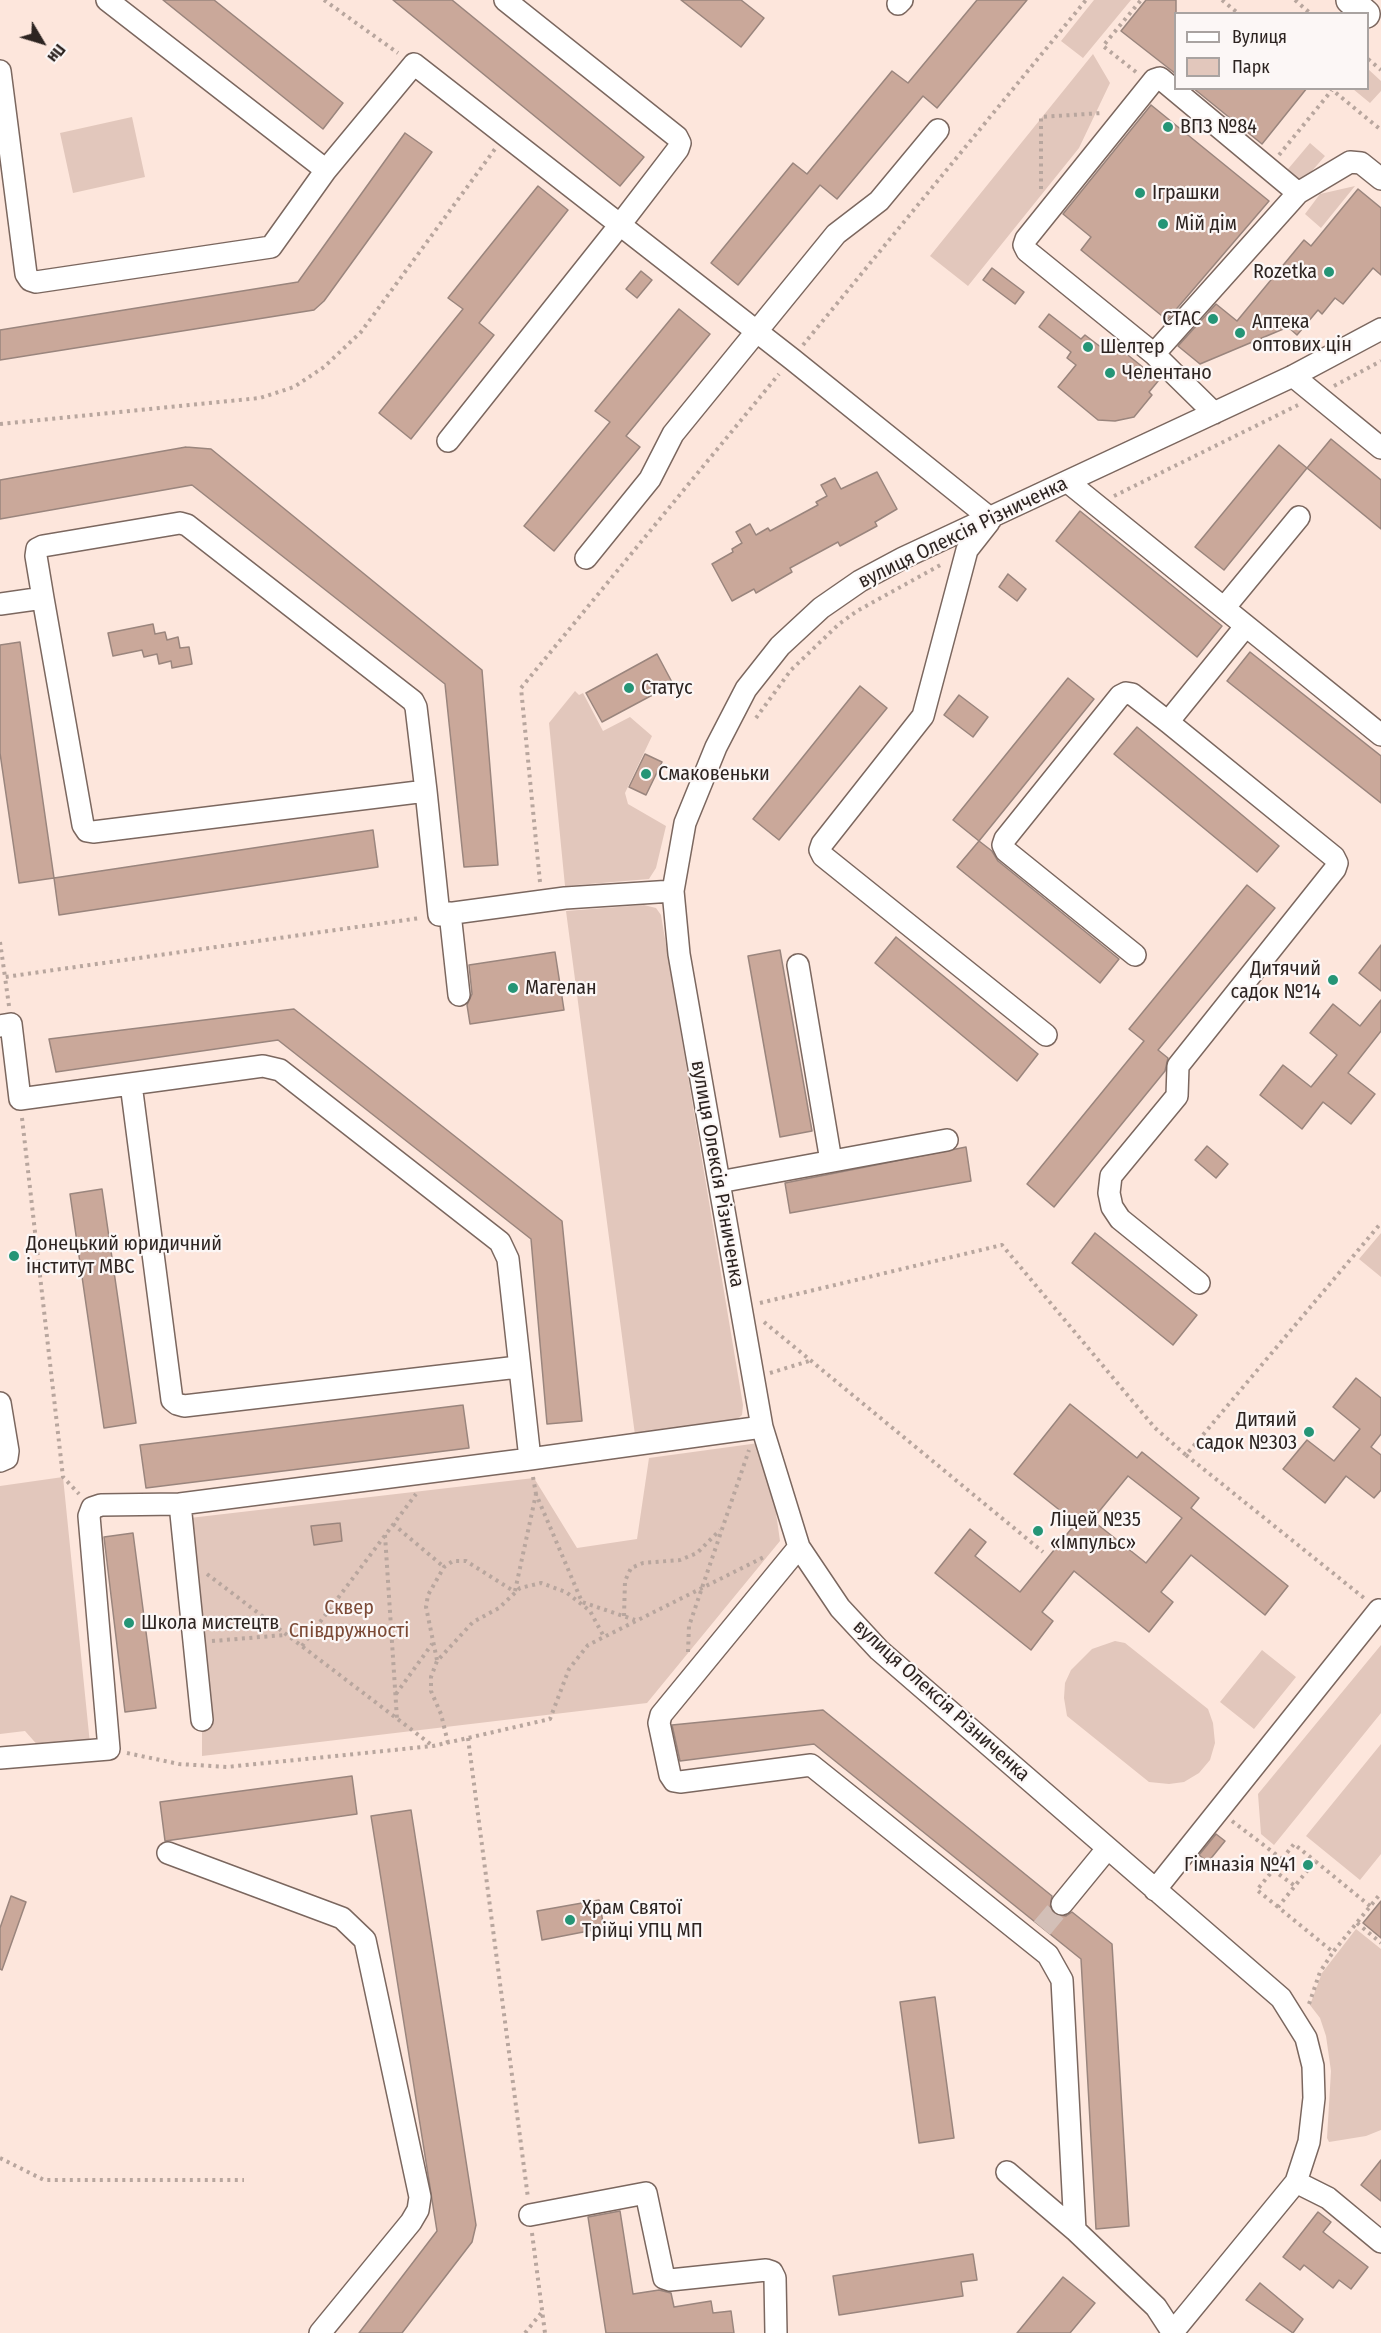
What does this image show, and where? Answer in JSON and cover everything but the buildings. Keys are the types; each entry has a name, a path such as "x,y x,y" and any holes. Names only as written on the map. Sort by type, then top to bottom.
{"main road":[{"path":"1350,0 1365,12"},
{"path":"1369,16 1381,25"}],"street":[{"path":"107,0 326,170"},
{"path":"448,441 619,226 678,149 680,143 677,137 505,0"},
{"path":"0,70 27,274 30,280 36,282 272,247 326,170 414,64 792,359 991,519 967,550 923,716 822,844 820,850 824,856 1046,1035"},
{"path":"1174,90 1160,78 1154,80 1026,239 1024,245 1027,251 1154,354 1214,413"},
{"path":"1174,90 1298,193"},
{"path":"586,558 650,479 672,434 836,234 879,201 938,130"},
{"path":"1154,354 1298,193 1350,162 1361,163 1381,179"},
{"name":"вулиця Олексія Різниченка","path":"1296,2182 1309,2142 1314,2106 1313,2066 1306,2038 1281,1998 879,1650 840,1608 799,1547 757,1428 719,1182 679,954 673,891 685,824 716,747 746,689 780,646 821,608 860,581 903,558 991,519 1293,376 1381,330"},
{"path":"1293,376 1381,448"},
{"path":"1068,482 1381,735"},
{"path":"1224,608 1299,517"},
{"path":"426,790 87,831 83,825 43,598 36,556 37,549 43,546 180,523 187,525 413,701 416,707 426,790 459,995"},
{"path":"0,604 43,598"},
{"path":"1168,722 1245,627"},
{"path":"1135,955 1006,851 1003,845 1005,839 1120,696 1126,693 1132,694 1168,722 1334,857 1337,862 1335,869 1178,1066 1177,1096 1111,1176 1108,1193 1112,1208 1120,1219 1199,1283"},
{"path":"445,914 542,901 673,891"},
{"path":"798,965 831,1161"},
{"path":"5,1025 20,1099 263,1066 280,1070 500,1242 508,1259 518,1367 530,1459"},
{"path":"130,1084 172,1400 177,1404 184,1406 518,1367"},
{"path":"719,1182 947,1140"},
{"path":"0,1403 8,1450 7,1458 0,1461"},
{"path":"0,1758 109,1749 89,1516 92,1508 101,1505 180,1504 757,1428"},
{"path":"180,1504 201,1720"},
{"path":"799,1547 659,1719 670,1776 674,1781 811,1765 1036,1935 1062,1980 1075,2230"},
{"path":"1155,1890 1379,1610"},
{"path":"1062,1904 1107,1849"},
{"path":"168,1853 342,1918 365,1940 420,2197 418,2210 411,2222 320,2333"},
{"path":"1007,2172 1075,2230 1156,2307 1172,2333 1296,2182 1328,2198 1381,2242"},
{"path":"530,2215 646,2193 664,2278 670,2280 766,2270 772,2272 775,2278 776,2333"}],"path":[{"path":"324,0 414,64"},
{"path":"542,901 521,688 1086,0"},
{"path":"1138,73 1103,46 1141,0"},
{"path":"1222,0 1237,12"},
{"path":"1295,0 1309,12"},
{"path":"1369,60 1381,70"},
{"path":"1273,162 1330,90"},
{"path":"1332,90 1381,130"},
{"path":"1041,220 1041,117 1130,111"},
{"path":"0,424 261,398 294,387 324,367 361,332 505,136"},
{"path":"1096,505 1381,361"},
{"path":"752,725 791,670 839,624 967,550"},
{"path":"5,977 445,914"},
{"path":"0,942 5,977 5,1025"},
{"path":"20,1099 63,1477 92,1508"},
{"path":"1186,1455 1381,1223"},
{"path":"757,1311 756,1304 1002,1245 1155,1428 1379,1610"},
{"path":"760,1329 758,1317 1043,1552"},
{"path":"767,1374 810,1360"},
{"path":"766,1362 769,1384"},
{"path":"685,1685 690,1626 757,1428"},
{"path":"302,1646 433,1472"},
{"path":"515,1592 536,1494 582,1602 590,1611 603,1635"},
{"path":"393,1524 444,1567"},
{"path":"624,1616 625,1581 631,1568 643,1563 680,1560 697,1553 709,1544 724,1525"},
{"path":"385,1535 397,1719"},
{"path":"109,1749 179,1764 228,1767 433,1746 550,1719 569,1669 588,1644 771,1553"},
{"path":"185,1557 433,1746"},
{"path":"437,1661 432,1643 427,1601 444,1567 453,1561 466,1561 515,1592"},
{"path":"448,1743 441,1714 431,1692 431,1677 437,1661 473,1622 499,1608 515,1592 531,1584 550,1585 582,1602 635,1620"},
{"path":"194,1643 286,1634"},
{"path":"396,1695 432,1643"},
{"path":"468,1738 545,2333"},
{"path":"1249,1834 1282,1859"},
{"path":"1333,1952 1257,1890 1273,1870 1294,1844 1370,1906"},
{"path":"1278,1907 1316,1861"},
{"path":"1273,1870 1294,1886"},
{"path":"1311,2014 1307,2005 1320,1972 1333,1952 1381,1893"},
{"path":"1357,1923 1381,1943"},
{"path":"0,2158 44,2180 244,2180"},
{"path":"525,2333 542,2312"}],"green space":[{"path":"1094,0 1131,0 1083,58 1061,41"},
{"path":"1093,54 1110,83 1079,148 968,286 930,256"},
{"path":"1369,70 1381,81 1381,91 1370,103 1354,90 1369,90"},
{"path":"132,117 145,177 73,193 60,133"},
{"path":"1310,143 1325,156 1298,187 1283,175"},
{"path":"1355,186 1321,228 1305,214 1320,194"},
{"path":"575,691 579,695 583,693 603,731 630,717 652,736 625,793 628,804 666,826 656,868 649,879 565,886 549,723"},
{"path":"644,905 656,908 661,915 743,1405 742,1415 735,1421 635,1435 566,911"},
{"path":"1381,1233 1381,1277 1359,1259"},
{"name":"Сквер Співдружності","path":"766,1442 780,1541 647,1703 202,1756 202,1720 181,1519 534,1478 577,1548 637,1539 649,1458"},
{"path":"63,1477 90,1744 41,1749 25,1731 0,1734 0,1486"},
{"path":"1115,1641 1125,1643 1208,1709 1213,1723 1215,1743 1210,1760 1199,1773 1184,1782 1169,1784 1149,1782 1067,1716 1064,1698 1065,1683 1071,1670 1092,1649"},
{"path":"1381,1645 1381,1713 1274,1845 1261,1834 1258,1794"},
{"path":"1262,1650 1296,1677 1254,1729 1220,1702"},
{"path":"1381,1744 1381,1854 1360,1880 1306,1836"},
{"path":"1356,1929 1381,1949 1381,2130 1366,2136 1329,2142 1327,2138 1331,2071 1326,2036 1320,2018 1310,2005 1322,1973"}],"tunnel":[{"path":"1042,1928 1062,1904"}],"place":[{"name":"ВПЗ №84","path":"1168,127"},
{"name":"Іграшки","path":"1140,193"},
{"name":"Мій дім","path":"1163,224"},
{"name":"Rozetka","path":"1329,272"},
{"name":"СТАС","path":"1213,319"},
{"name":"Аптека оптових цін","path":"1240,333"},
{"name":"Шелтер","path":"1088,347"},
{"name":"Челентано","path":"1110,373"},
{"name":"Статус","path":"629,688"},
{"name":"Смаковеньки","path":"646,774"},
{"name":"Дитячий садок №14","path":"1333,980"},
{"name":"Магелан","path":"513,988"},
{"name":"Донецький юридичний інститут МВС","path":"14,1256"},
{"name":"Дитяий садок №303","path":"1309,1432"},
{"name":"Ліцей №35 «Імпульс»","path":"1038,1531"},
{"name":"Школа мистецтв","path":"129,1623"},
{"name":"Гімназія №41","path":"1308,1865"},
{"name":"Храм Святої Трійці УПЦ МП","path":"570,1920"}]}
